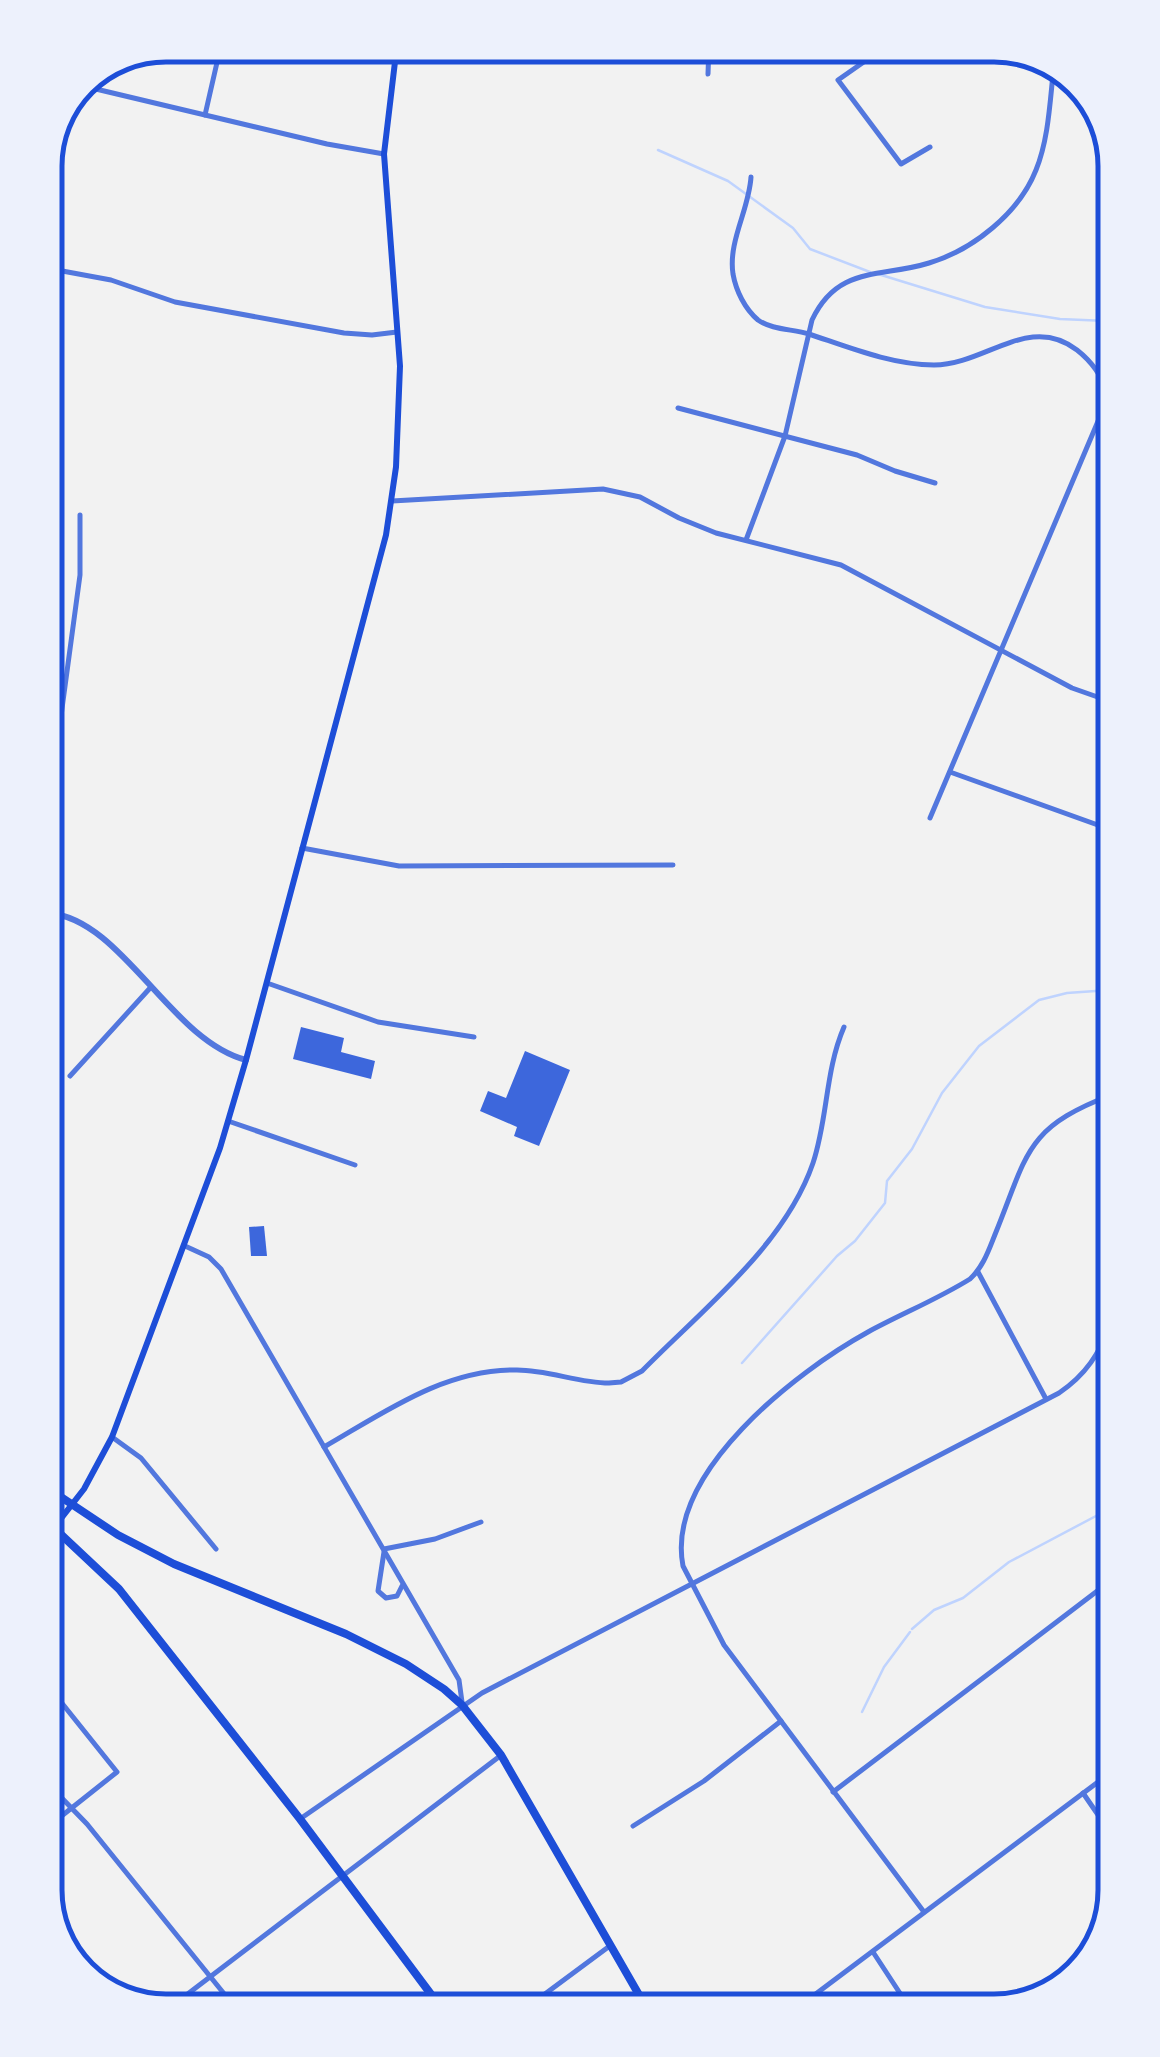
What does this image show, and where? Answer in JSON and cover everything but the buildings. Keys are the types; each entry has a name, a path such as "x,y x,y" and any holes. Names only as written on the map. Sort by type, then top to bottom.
{"main road":[{"path":"62,1517 112,1436 228,1122 378,568 392,501 399,434 400,331 384,154 395,62"},
{"path":"62,1498 174,1564 386,1654 430,1679 462,1705 501,1756 639,1994"},
{"path":"62,1537 119,1589 300,1819 431,1994"}],"street":[{"path":"205,114 218,62"},
{"path":"708,63 708,74"},
{"path":"863,63 838,80 901,164 930,147"},
{"path":"746,540 785,436 818,308 840,285 859,276 943,258 982,235 1013,208 1030,184 1040,158 1052,80"},
{"path":"98,88 384,154"},
{"path":"751,177 734,254 737,288 748,309 763,323 878,355 932,365 962,362 1020,338 1048,336 1081,353 1098,373"},
{"path":"63,271 111,280 175,302 344,333 400,331"},
{"path":"678,408 857,455 934,483"},
{"path":"930,818 1098,419"},
{"path":"392,501 614,490 640,497 692,524 841,566 1072,688 1098,697"},
{"path":"63,699 80,575 80,515"},
{"path":"950,772 1098,825"},
{"path":"302,848 400,866 672,864"},
{"path":"63,916 89,930 217,1048 246,1060"},
{"path":"266,983 378,1022 474,1037"},
{"path":"70,1076 151,986"},
{"path":"324,1447 456,1376 522,1370 581,1382 610,1383 621,1382 642,1370 771,1240 794,1205 818,1149 833,1053 844,1027"},
{"path":"924,1912 724,1645 681,1554 686,1520 707,1474 734,1436 780,1394 829,1356 978,1272 1034,1141 1054,1122 1098,1101"},
{"path":"228,1122 355,1165"},
{"path":"185,1246 209,1257 222,1269 459,1680 462,1705"},
{"path":"978,1272 1046,1399"},
{"path":"300,1819 462,1705 1046,1399 1088,1370 1098,1351"},
{"path":"112,1436 141,1458 216,1549"},
{"path":"384,1549 435,1539 481,1522"},
{"path":"384,1549 378,1590 386,1598 397,1596 403,1584"},
{"path":"833,1792 1098,1590"},
{"path":"62,1703 118,1772 62,1816"},
{"path":"633,1826 704,1780 781,1721"},
{"path":"186,1994 501,1756"},
{"path":"816,1994 1098,1782"},
{"path":"1083,1793 1098,1815"},
{"path":"62,1798 225,1994"},
{"path":"545,1994 611,1945"},
{"path":"872,1951 901,1994"}],"waterway":[{"path":"658,150 728,181 793,228 810,249 870,272"},
{"path":"878,274 985,307 1098,321"},
{"path":"742,1363 885,1203 887,1181 912,1149 942,1093 979,1046 1039,1000 1098,991"},
{"path":"912,1629 934,1610 963,1598 1009,1562 1098,1515"},
{"path":"862,1712 884,1667 910,1632"}]}
